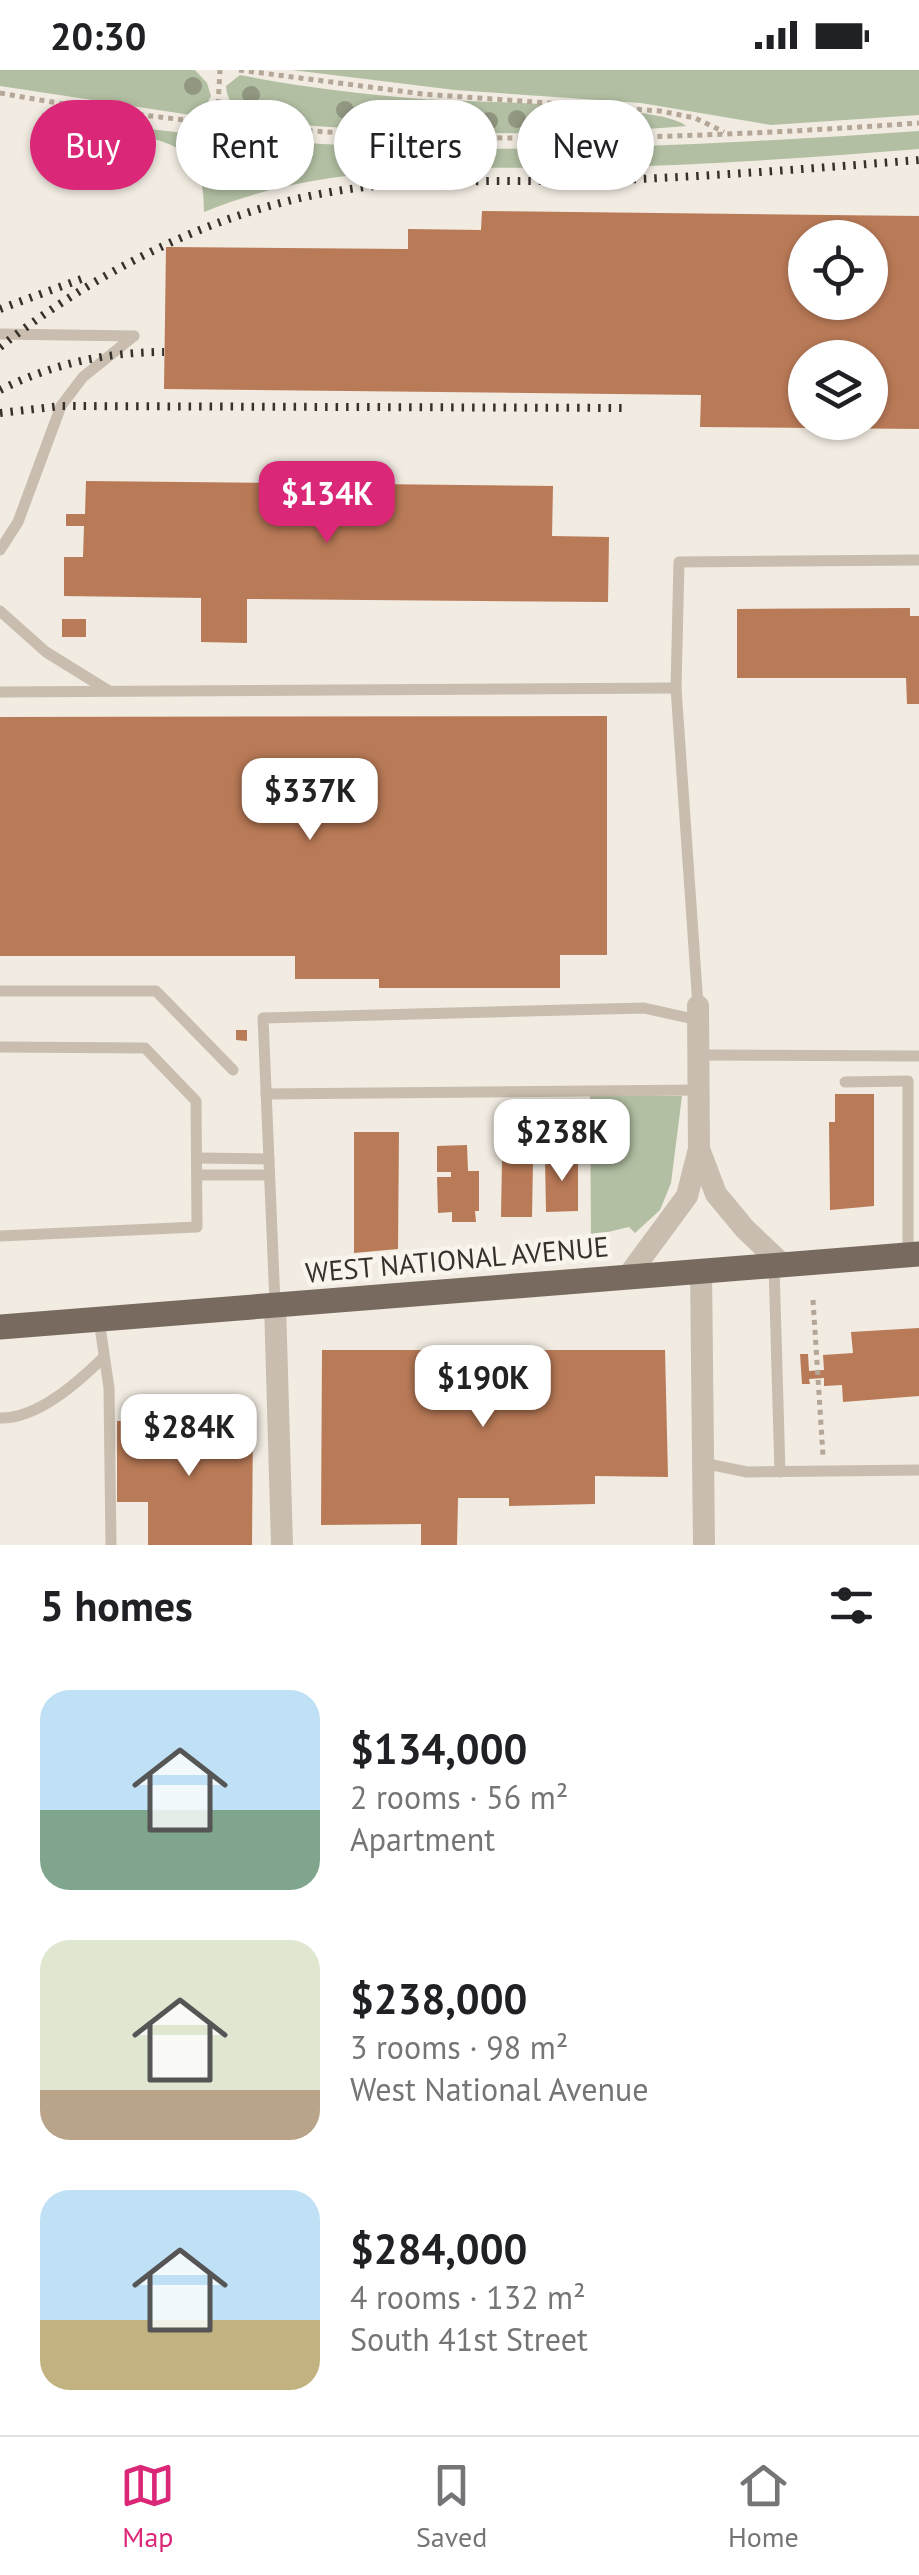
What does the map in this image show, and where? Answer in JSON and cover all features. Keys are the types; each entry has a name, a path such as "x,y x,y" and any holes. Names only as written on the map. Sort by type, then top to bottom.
{"main road":[{"name":"WEST NATIONAL AVENUE","path":"0,1327 914,1254"}],"street":[{"path":"628,1276 687,1196 699,1149 698,1013"},
{"path":"699,1149 716,1194 778,1265"},
{"path":"701,1270 704,1545"},
{"path":"275,1304 282,1545"}],"lane":[{"path":"0,334 134,336 83,378 60,406 26,504 0,550"},
{"path":"275,1304 263,1018 644,1008 698,1013 676,688 679,562 919,560"},
{"path":"0,611 46,652 110,691"},
{"path":"0,692 676,688"},
{"path":"0,992 156,991 233,1070"},
{"path":"0,1047 145,1048 196,1101 198,1158 197,1227 0,1236"},
{"path":"698,1055 919,1056"},
{"path":"845,1082 908,1081 914,1254"},
{"path":"266,1094 698,1090"},
{"path":"198,1158 269,1158"},
{"path":"198,1175 269,1174"},
{"path":"778,1265 780,1472"},
{"path":"99,1318 109,1388 112,1545"},
{"path":"0,1418 12,1418 70,1390 102,1359"},
{"path":"703,1462 747,1472 919,1470"}],"path":[{"path":"218,100 220,70"},
{"path":"239,70 423,94 660,110 695,118 728,134"},
{"path":"0,93 176,119"},
{"path":"314,131 414,138 607,139 919,123"},
{"path":"801,1472 808,1462 824,1460 813,1300"}],"green space":[{"path":"0,70 195,70 207,83 211,96 209,100 176,100 176,113 156,110 156,100 92,100 0,86"},
{"path":"292,70 919,70 919,115 771,125 654,105 654,100 455,90"},
{"path":"240,75 307,87 445,100 334,100 334,127 314,125 314,100 230,100 226,86"},
{"path":"497,102 517,103 517,133 497,133"},
{"path":"654,116 670,119 686,126 654,128"},
{"path":"156,130 176,132 176,148 159,141"},
{"path":"919,131 919,149 654,165 654,146"},
{"path":"314,143 334,144 334,178 314,181"},
{"path":"497,149 517,149 517,168 497,168"},
{"path":"203,190 273,190 252,195 204,212"},
{"path":"590,1096 682,1096 671,1183 660,1210 635,1233 629,1227 591,1236"}],"building":[{"path":"482,211 919,216 919,429 888,429 888,340 788,340 788,428 700,427 701,395 164,389 166,247 408,249 408,229 481,230"},
{"path":"86,481 553,486 552,536 609,537 608,602 247,599 247,643 201,642 201,598 64,596 64,557 83,557 84,526 66,526 66,514 85,514"},
{"path":"910,608 910,616 919,616 919,704 907,704 906,678 737,678 737,609"},
{"path":"62,619 86,619 86,637 62,637"},
{"path":"607,716 607,955 560,955 560,988 379,988 379,979 295,979 295,956 0,956 0,717"},
{"path":"236,1030 247,1030 247,1041 236,1040"},
{"path":"835,1094 874,1094 874,1206 830,1210 829,1122 835,1122"},
{"path":"548,1100 573,1102 571,1127 547,1125"},
{"path":"509,1101 533,1101 533,1126 509,1126"},
{"path":"354,1132 399,1132 398,1249 354,1253"},
{"path":"467,1145 468,1171 479,1171 479,1211 475,1211 476,1222 452,1222 452,1212 438,1213 437,1177 451,1177 451,1172 437,1172 437,1146"},
{"path":"545,1157 578,1157 578,1211 546,1212"},
{"path":"502,1161 533,1161 532,1217 501,1217"},
{"path":"919,1328 919,1396 843,1402 842,1385 824,1386 824,1378 802,1384 800,1354 808,1354 809,1371 824,1370 823,1355 853,1353 851,1332"},
{"path":"322,1350 665,1350 668,1477 595,1476 595,1504 509,1506 509,1498 458,1498 457,1545 421,1545 421,1524 321,1525"},
{"path":"117,1421 253,1421 252,1545 148,1545 148,1502 117,1502"}],"railway":[{"path":"0,347 79,292 165,245 210,226 303,197 416,183 653,178 919,160"},
{"path":"0,309 84,278"},
{"path":"0,390 80,361 164,352"},
{"path":"0,413 61,406 629,408"}]}
